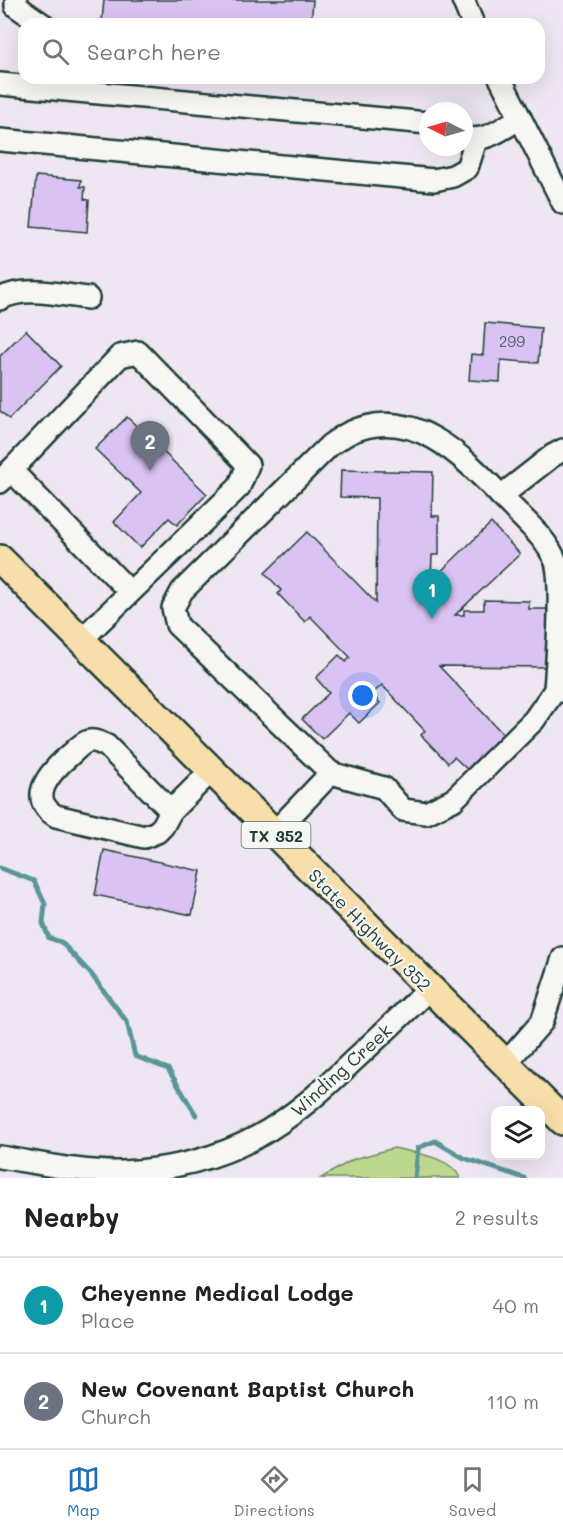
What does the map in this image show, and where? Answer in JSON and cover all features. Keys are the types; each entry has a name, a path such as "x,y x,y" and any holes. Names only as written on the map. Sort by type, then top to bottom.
{"main road":[{"name":"State Highway 352","path":"0,559 558,1116"}],"street":[{"path":"16,0 16,6 33,18"},
{"path":"463,0 470,18"},
{"path":"0,84 419,122"},
{"path":"503,84 563,203"},
{"path":"473,139 488,137 520,118"},
{"path":"0,140 434,180 453,176 466,168 468,156"},
{"path":"0,299 11,293 39,293 88,298"},
{"path":"81,640 239,487 248,465 138,352 120,356 6,476 130,592"},
{"path":"393,425 419,431 445,443 469,463 501,496 546,543 557,564 560,593 559,690 534,720 453,800 426,813 403,810 384,789 331,773 177,625 173,608 182,591 330,445 349,433 368,426 393,425"},
{"path":"501,496 563,450"},
{"path":"171,811 106,746 96,741 89,741 82,745 59,764 46,778 43,787 45,806 56,816 144,837 158,832 171,811 211,771"},
{"path":"274,833 331,773"},
{"path":"505,1064 542,1022 563,958"},
{"name":"Winding Creek","path":"0,1157 120,1172 177,1172 257,1138 292,1114 321,1092 429,989"}],"green space":[{"path":"394,1148 441,1161 456,1171 460,1178 321,1178 354,1159"}],"building":[{"path":"104,0 313,0 312,18 102,18"},
{"path":"36,176 81,180 80,187 85,187 84,199 89,200 87,232 31,227"},
{"path":"485,323 541,328 538,363 501,360 500,382 469,380 471,354 483,355"},
{"path":"26,330 61,366 9,419 0,411 0,356"},
{"path":"127,417 207,494 177,525 169,518 140,548 114,522 141,493 95,449"},
{"path":"341,470 433,472 432,516 439,516 439,555 432,555 431,581 491,523 520,554 455,615 464,615 464,610 484,610 484,600 529,601 529,609 551,609 549,667 439,666 505,736 469,771 454,757 448,763 421,735 425,731 382,685 372,694 380,703 359,723 349,713 322,739 302,719 329,693 316,678 339,655 346,662 350,657 310,616 305,622 278,594 281,590 265,573 307,532 376,603 377,498 340,497"},
{"path":"104,850 201,871 192,915 95,895"}],"waterway":[{"path":"0,868 34,881 45,904 43,923 49,938 61,942 91,974 127,1022 135,1056 168,1069 196,1115"},
{"path":"415,1178 418,1148 435,1141 464,1158 524,1178"}],"place":[{"name":"New Covenant Baptist Church","path":"150,471"},
{"name":"Cheyenne Medical Lodge","path":"432,619"}]}
